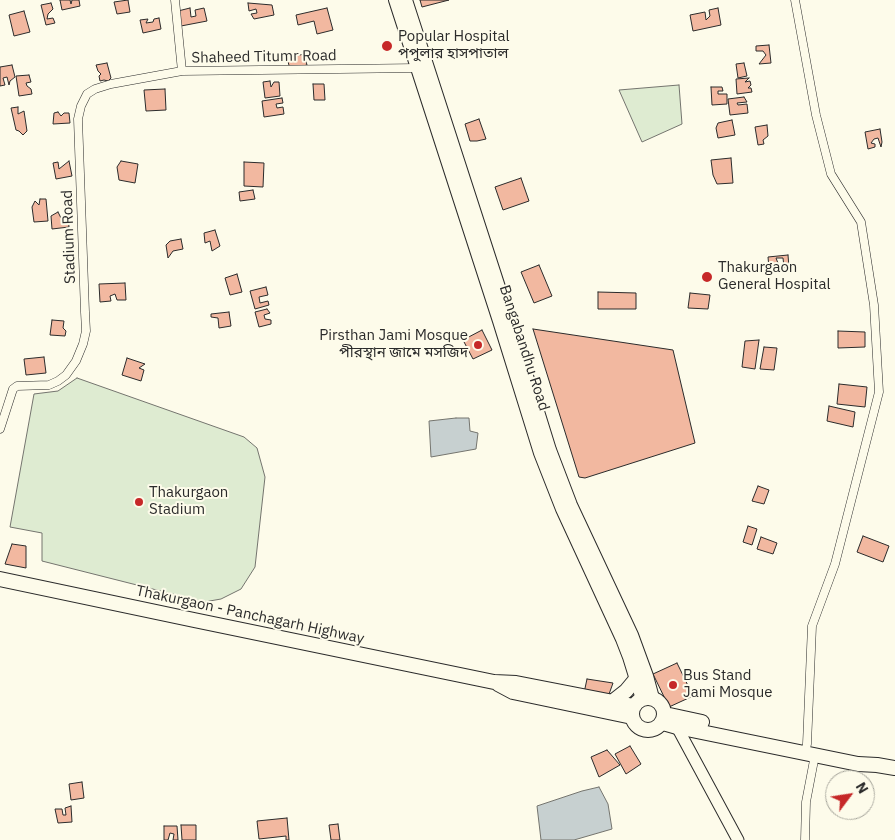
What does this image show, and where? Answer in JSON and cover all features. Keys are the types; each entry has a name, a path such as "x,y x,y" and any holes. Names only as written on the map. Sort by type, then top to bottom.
{"highway":[{"name":"Thakurgaon - Panchagarh Highway","path":"0,579 494,682 516,682 612,702 640,705"},
{"path":"612,702 626,691 636,679"},
{"name":"Thakurgaon - Panchagarh Highway","path":"494,682 513,692 640,705"},
{"path":"640,705 659,702 664,707 664,718"},
{"name":"Thakurgaon - Panchagarh Highway","path":"640,705 636,725 642,730 650,731 657,728 664,718"},
{"name":"Thakurgaon - Panchagarh Highway","path":"664,718 809,750"},
{"name":"Thakurgaon - Panchagarh Highway","path":"664,718 677,727 859,757 877,765 895,768"}],"main road":[{"name":"Bangabandhu Road","path":"395,0 540,454 562,509 622,639 636,679 640,705"},
{"name":"Bangabandhu Road","path":"406,0 550,450 572,505 632,635 647,676 640,705"},
{"path":"677,727 738,840"}],"street":[{"name":"Shaheed Titumr Road","path":"175,0 182,72 417,68"},
{"path":"795,0 816,115 831,174 861,222 874,305 879,392 835,564 812,626 809,750 804,840"},
{"name":"Stadium Road","path":"0,429 13,389 18,386 49,385 58,381 66,375 76,361 83,344 86,332 86,312 78,119 81,106 87,94 111,84 182,72"}],"green space":[{"path":"679,85 682,124 642,142 619,90"},
{"name":"Thakurgaon Stadium","path":"77,378 244,437 257,448 265,477 255,567 241,589 221,599 204,602 42,561 42,533 10,527 34,394 58,391"}],"shaded area":[{"path":"469,418 470,431 478,433 476,449 431,457 429,421"},
{"path":"599,787 608,804 612,829 574,840 541,840 537,806"}],"building":[{"path":"60,0 70,0 71,4 72,0 79,0 80,6 62,10"},
{"path":"128,0 130,12 117,14 114,2"},
{"path":"420,0 449,0 422,7"},
{"path":"51,3 53,9 48,14 47,19 53,18 55,23 46,25 41,5"},
{"path":"248,3 272,5 274,15 254,19 251,14 257,13 256,9 249,11"},
{"path":"190,8 191,17 196,16 195,10 204,8 207,21 181,26 178,11"},
{"path":"327,8 333,30 317,34 314,21 298,25 296,15"},
{"path":"718,8 721,25 693,31 690,15 705,12 706,20 710,16 709,10"},
{"path":"24,11 30,32 14,36 9,15"},
{"path":"159,18 161,29 143,33 140,20 148,19 146,23 153,22 154,19"},
{"path":"769,45 771,63 759,64 766,55 763,51 756,51 756,46"},
{"path":"304,54 307,65 290,69 287,58"},
{"path":"107,63 111,78 108,81 100,81 99,76 101,74 96,65"},
{"path":"744,63 747,76 738,78 736,64"},
{"path":"12,65 15,77 10,81 9,85 7,77 3,78 5,85 0,86 0,67"},
{"path":"29,75 31,82 26,83 31,89 32,94 19,96 16,76"},
{"path":"749,78 745,82 750,81 751,85 748,88 751,88 752,92 737,94 736,79"},
{"path":"270,81 271,87 274,82 279,82 280,96 265,98 263,82"},
{"path":"313,84 324,84 325,100 314,100"},
{"path":"711,87 722,87 723,91 718,91 718,94 727,94 727,104 712,105"},
{"path":"165,89 166,110 146,111 144,90"},
{"path":"744,97 747,102 737,103 738,105 747,104 748,113 730,115 728,99"},
{"path":"282,98 283,103 276,104 277,108 283,107 284,114 264,117 262,101"},
{"path":"18,107 18,114 24,111 27,131 23,135 16,130 11,108"},
{"path":"58,112 61,116 64,113 69,113 70,123 53,124 54,113"},
{"path":"479,119 486,139 470,141 465,124"},
{"path":"732,120 735,135 718,138 716,128 718,123"},
{"path":"767,125 768,136 763,140 764,144 758,145 755,127"},
{"path":"880,129 881,147 878,138 874,139 871,143 875,144 875,147 868,149 865,132"},
{"path":"731,158 733,183 717,184 713,175 711,160"},
{"path":"69,161 72,176 56,179 53,163 58,162 59,169"},
{"path":"121,161 138,164 135,183 119,180 117,167"},
{"path":"244,162 264,163 263,187 244,186"},
{"path":"521,178 529,201 503,210 495,187"},
{"path":"253,190 255,199 240,201 239,192"},
{"path":"40,199 46,199 48,221 34,222 32,207 35,201 39,205"},
{"path":"58,212 61,218 68,217 69,227 52,229 51,216"},
{"path":"215,230 220,246 212,251 210,241 205,243 204,233"},
{"path":"181,239 183,249 173,251 168,258 166,245 170,241"},
{"path":"788,255 789,267 784,267 783,258 776,258 781,271 778,272 769,268 768,257"},
{"path":"539,265 552,296 534,303 521,272"},
{"path":"237,274 242,292 230,295 225,278"},
{"path":"125,283 126,300 117,300 115,294 110,296 111,301 100,302 99,284"},
{"path":"266,287 268,295 259,297 260,303 268,301 269,305 255,309 250,291"},
{"path":"598,292 636,293 636,309 598,309"},
{"path":"690,293 710,295 708,309 688,308"},
{"path":"267,309 270,313 264,315 265,319 271,320 271,324 259,327 255,312"},
{"path":"229,312 231,326 219,328 218,318 211,317 211,314"},
{"path":"52,320 64,321 65,336 50,335"},
{"path":"533,329 673,350 695,443 585,478 579,477"},
{"name":"Pirsthan Jami Mosque পীরস্থান জামে মসজিদ","path":"482,330 492,350 473,359 463,340"},
{"path":"838,331 865,332 865,347 838,348"},
{"path":"759,340 755,369 742,367 745,341"},
{"path":"764,347 777,348 774,370 760,369"},
{"path":"44,357 46,373 26,375 24,359"},
{"path":"127,358 145,364 139,368 144,370 141,381 122,375"},
{"path":"839,384 867,387 865,407 837,404"},
{"path":"829,406 855,412 853,427 827,421"},
{"path":"758,486 769,490 764,504 752,501"},
{"path":"748,526 757,529 752,545 743,542"},
{"path":"863,536 889,546 883,562 857,552"},
{"path":"761,537 777,543 773,554 757,549"},
{"path":"12,544 26,546 26,568 5,564"},
{"name":"Bus Stand Jami Mosque","path":"677,663 693,696 669,707 653,674"},
{"path":"587,679 613,683 608,697 584,693"},
{"path":"630,746 641,764 626,774 615,754"},
{"path":"607,750 620,765 599,777 591,757"},
{"path":"82,782 84,798 71,800 69,784"},
{"path":"71,806 72,822 58,823 55,809 62,809 63,815 66,815 65,808"},
{"path":"287,818 289,840 286,840 286,836 259,839 257,821"},
{"path":"338,824 340,840 331,840 329,825"},
{"path":"181,825 196,825 196,840 182,840"},
{"path":"164,826 177,826 178,840 173,840 174,834 170,833 168,840 164,840"}],"place":[{"name":"Popular Hospital পপুলার হাসপাতাল","path":"387,46"},
{"name":"Thakurgaon General Hospital","path":"707,277"},
{"name":"Pirsthan Jami Mosque পীরস্থান জামে মসজিদ","path":"478,345"},
{"name":"Thakurgaon Stadium","path":"139,502"},
{"name":"Bus Stand Jami Mosque","path":"673,685"}]}
